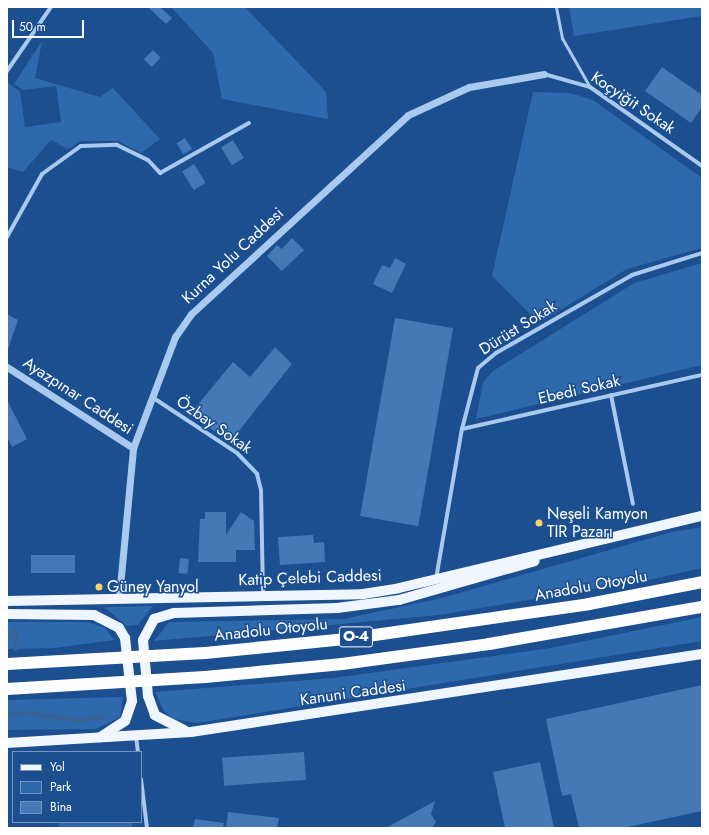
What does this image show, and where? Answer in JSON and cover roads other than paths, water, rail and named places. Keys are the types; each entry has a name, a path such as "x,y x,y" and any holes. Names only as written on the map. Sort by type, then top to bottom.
{"highway":[{"name":"Anadolu Otoyolu","path":"7,664 205,653 354,638 558,609 702,582"},
{"name":"O-4","path":"7,689 205,677 342,664 489,644 702,608"}],"main road":[{"name":"Katip Çelebi Caddesi","path":"7,601 119,597 363,594 436,580 638,529 702,516"},
{"path":"191,732 173,727 155,716 148,696 143,640 146,628 162,615 337,608 399,600 638,529"},
{"path":"7,614 99,616 113,622 126,638 132,701 125,721 92,739"},
{"name":"Kanuni Caddesi","path":"7,743 191,732 702,654"}],"street":[{"path":"7,71 51,7"},
{"name":"Koçyiğit Sokak","path":"544,74 590,87 702,166"},
{"name":"Kurna Yolu Caddesi","path":"119,597 133,448 176,337 191,314 392,128 422,107 454,92 544,74"},
{"path":"7,237 42,174 81,146 102,143 123,147 148,160 160,173 249,123"},
{"name":"Dürüst Sokak","path":"436,580 462,429 474,376 485,361 632,275 702,253"},
{"name":"Ayazpınar Caddesi","path":"7,367 133,448"},
{"name":"Ebedi Sokak","path":"462,429 702,375"},
{"path":"611,395 633,504"},
{"name":"Özbay Sokak","path":"152,397 237,453 257,474 261,490 263,595"},
{"path":"136,736 138,751"},
{"path":"142,787 147,828"}],"lane":[{"path":"556,7 562,38 590,87"}],"waterway":[{"path":"15,627 15,649"},
{"path":"7,634 16,634"},
{"path":"7,715 24,712 78,720 104,717"}],"place":[{"name":"Neşeli Kamyon TIR Pazarı","path":"539,523"},
{"name":"Güney Yanyol","path":"99,587"}]}
